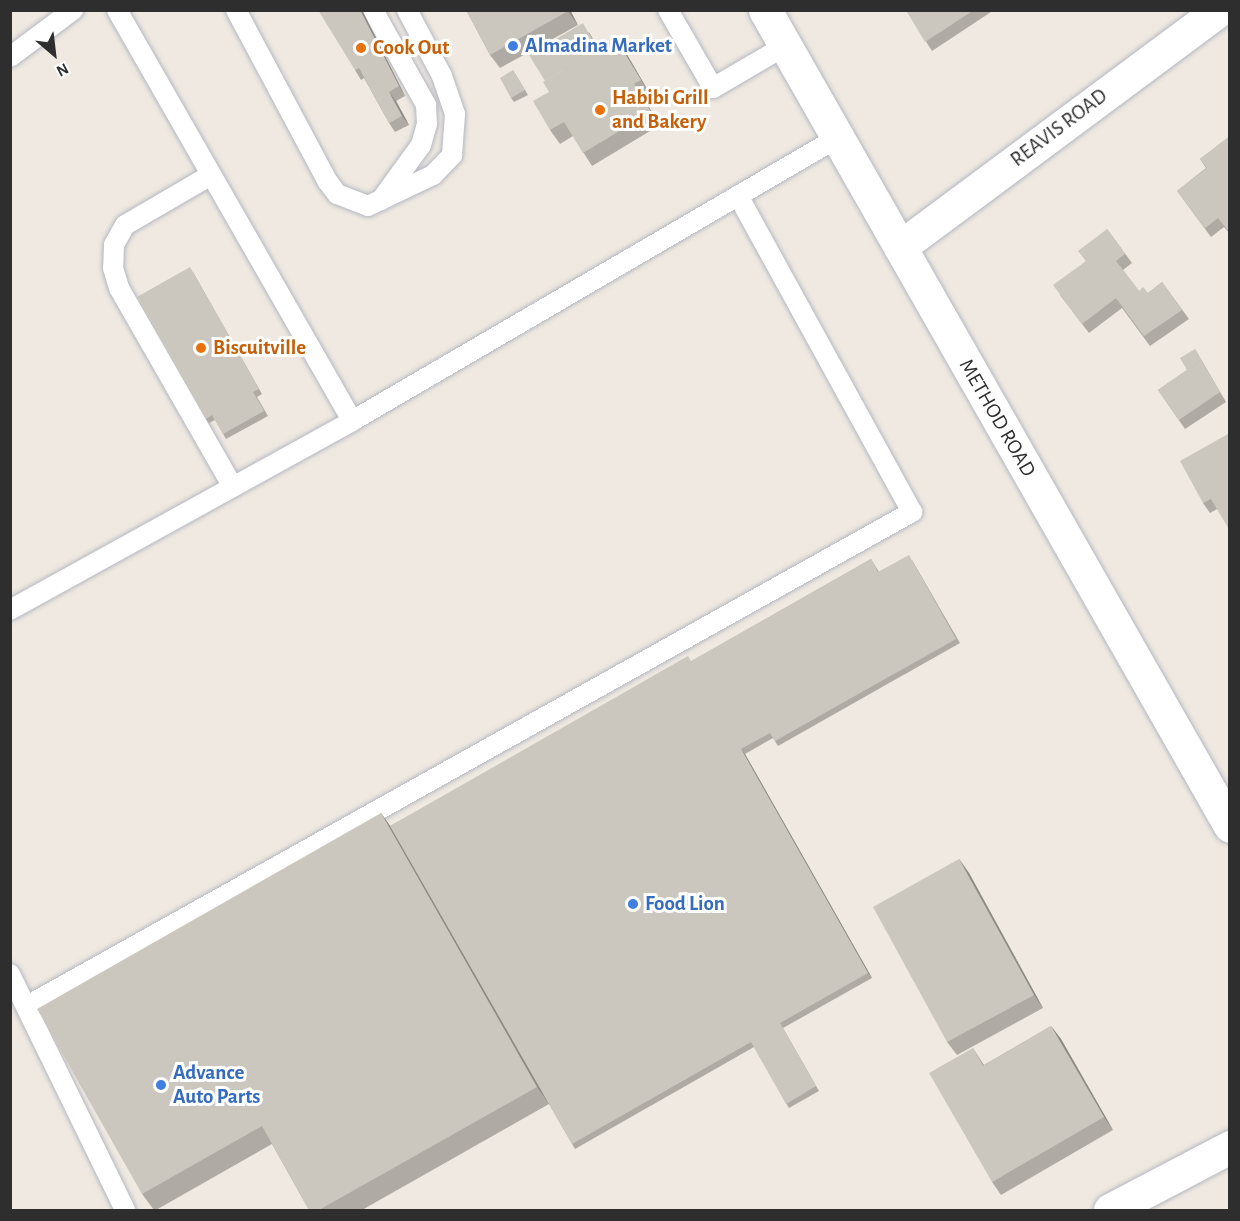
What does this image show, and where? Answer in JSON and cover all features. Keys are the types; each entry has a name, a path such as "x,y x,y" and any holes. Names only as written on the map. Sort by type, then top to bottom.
{"street":[{"name":"METHOD ROAD","path":"765,10 1230,826"},
{"name":"REAVIS ROAD","path":"900,247 1219,10"},
{"path":"1110,1210 1230,1147"}],"lane":[{"path":"10,57 73,10"},
{"path":"117,10 352,421"},
{"path":"236,10 328,182 355,204 378,204 433,175 452,155 456,133 442,76 407,10"},
{"path":"373,10 426,105 427,124 421,145 378,204"},
{"path":"670,11 713,88 785,46"},
{"path":"10,610 352,421 837,138"},
{"path":"211,175 125,225 114,245 113,268 119,288 233,487"},
{"path":"27,1006 912,512 738,196"},
{"path":"10,974 125,1210"}],"building":[{"name":"Cook Out","path":"318,10 360,10 399,86 389,92 402,116 389,123 359,68 355,70"},
{"name":"Almadina Market","path":"466,10 568,10 568,11 490,55"},
{"path":"906,10 974,10 925,42"},
{"path":"583,23 598,50 545,81 529,55"},
{"name":"Habibi Grill and Bakery","path":"616,39 641,80 634,84 651,112 583,153 564,122 550,130 533,101 549,92 543,82"},
{"path":"513,70 525,90 511,98 500,78"},
{"path":"1230,136 1230,233 1218,218 1205,228 1177,191 1207,168 1200,159"},
{"path":"1107,229 1125,254 1116,261 1139,291 1143,287 1148,293 1162,282 1182,310 1144,336 1116,298 1082,324 1053,285 1086,261 1078,251"},
{"name":"Biscuitville","path":"190,267 259,389 253,392 264,411 223,434 212,415 206,419 137,297"},
{"path":"1195,349 1204,364 1201,360 1187,370 1180,358"},
{"path":"1201,360 1220,392 1179,420 1158,390"},
{"path":"1228,434 1230,438 1230,531 1211,499 1203,503 1180,461"},
{"name":"Food Lion","path":"909,555 956,639 775,741 770,733 741,749 868,973 780,1023 816,1086 786,1104 751,1042 572,1144 390,826 688,656 691,661 871,559 878,572"},
{"path":"381,813 537,1087 319,1210 309,1210 262,1126 142,1194 37,1009"},
{"path":"959,859 1034,995 947,1042 873,907"},
{"path":"1051,1026 1104,1117 992,1182 929,1073 973,1048 983,1066"}],"place":[{"name":"Almadina Market","path":"513,46"},
{"name":"Cook Out","path":"361,48"},
{"name":"Habibi Grill and Bakery","path":"600,110"},
{"name":"Biscuitville","path":"201,348"},
{"name":"Food Lion","path":"633,904"},
{"name":"Advance Auto Parts","path":"161,1085"}]}
